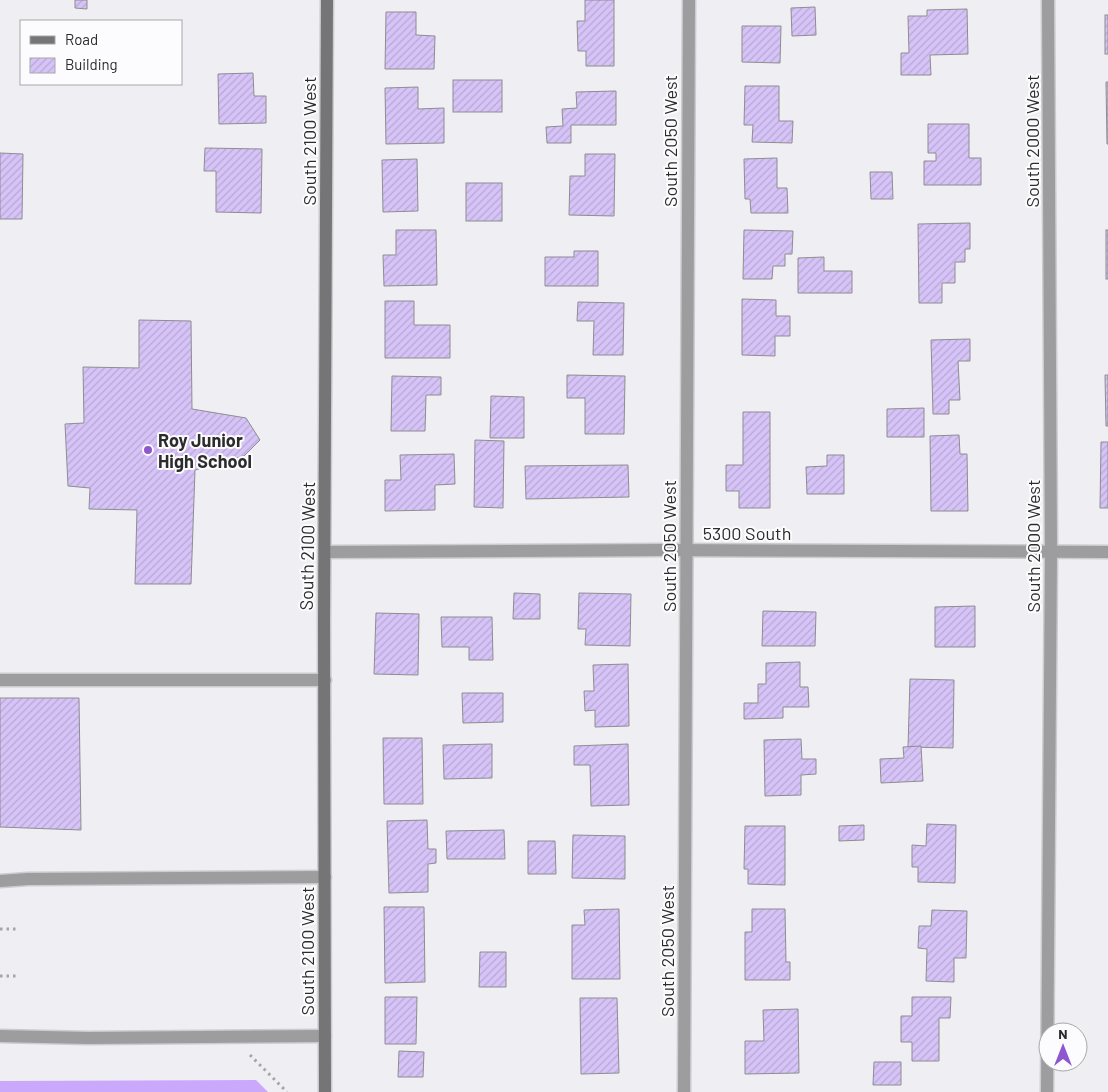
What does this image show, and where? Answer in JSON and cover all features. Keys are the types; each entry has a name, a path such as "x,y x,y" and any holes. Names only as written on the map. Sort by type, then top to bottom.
{"street":[{"name":"South 2100 West","path":"325,1092 326,0"},
{"name":"South 2050 West","path":"684,1092 689,0"},
{"name":"South 2000 West","path":"1047,1092 1051,552 1048,0"},
{"name":"5300 South","path":"325,552 686,550 1108,552"},
{"path":"0,680 325,680"},
{"path":"0,881 28,879 325,877"},
{"path":"0,1036 88,1038 325,1036"}],"path":[{"path":"0,929 18,929"},
{"path":"0,976 17,976"},
{"path":"244,1049 287,1092"}],"shaded area":[{"path":"256,1080 268,1092 0,1092 0,1081"}],"building":[{"path":"75,0 87,0 87,9 75,8"},
{"path":"585,0 614,0 614,66 586,66 586,51 578,51 577,21 585,21"},
{"path":"815,7 816,35 792,36 791,8"},
{"path":"967,9 968,54 930,55 931,75 901,75 901,53 909,53 908,16 927,16 927,10"},
{"path":"386,12 416,12 416,35 435,36 434,69 385,69"},
{"path":"1105,15 1108,15 1108,54 1105,54"},
{"path":"742,26 781,26 780,63 742,62"},
{"path":"253,73 254,96 266,96 266,123 219,124 218,74"},
{"path":"453,80 502,80 502,112 453,112"},
{"path":"1106,82 1108,82 1108,144 1107,144"},
{"path":"745,86 779,86 779,121 793,121 792,143 752,142 753,125 744,125"},
{"path":"418,87 418,109 444,108 444,143 386,144 385,88"},
{"path":"616,91 616,125 571,125 571,143 547,143 546,127 563,126 562,109 577,108 576,92"},
{"path":"928,124 969,124 969,158 981,158 981,185 924,185 924,161 936,161 936,153 928,153"},
{"path":"205,148 262,149 261,213 216,212 216,171 204,171"},
{"path":"0,153 23,154 22,219 0,219"},
{"path":"585,154 615,154 614,216 569,215 570,176 585,176"},
{"path":"777,158 777,188 787,188 788,213 751,213 750,199 745,199 744,159"},
{"path":"417,159 418,211 383,212 382,160"},
{"path":"870,172 892,172 893,199 871,199"},
{"path":"466,183 502,183 502,221 466,221"},
{"path":"970,223 970,249 965,249 965,262 955,262 955,283 942,283 942,303 919,303 918,224"},
{"path":"396,230 436,230 437,285 384,286 383,255 396,255"},
{"path":"744,230 793,231 792,254 785,254 785,266 773,266 772,279 743,279"},
{"path":"1106,230 1108,230 1108,279 1106,279"},
{"path":"574,251 598,251 598,286 545,286 545,257 574,257"},
{"path":"824,257 824,271 852,271 852,293 798,293 798,258"},
{"path":"742,299 776,300 776,316 790,316 790,336 775,336 775,356 742,355"},
{"path":"385,301 414,301 414,325 450,325 450,358 385,358"},
{"path":"578,302 624,303 623,355 593,355 594,321 577,321"},
{"path":"139,320 191,321 192,409 246,418 260,440 244,456 195,470 191,584 135,584 137,510 89,509 90,488 68,486 65,424 84,423 83,367 139,368"},
{"path":"970,339 970,361 958,361 960,400 949,400 949,414 933,414 931,340"},
{"path":"567,375 625,376 624,434 585,434 585,398 567,398"},
{"path":"1105,375 1108,375 1108,426 1106,426"},
{"path":"392,376 441,377 441,395 426,395 425,431 391,431"},
{"path":"491,396 524,397 524,438 490,438"},
{"path":"924,408 924,437 887,437 887,409"},
{"path":"743,412 770,412 770,508 739,508 739,491 726,491 726,465 743,465"},
{"path":"959,435 960,454 967,454 968,511 931,511 930,436"},
{"path":"475,440 504,441 503,508 474,507"},
{"path":"1101,442 1108,442 1108,508 1100,508"},
{"path":"454,454 455,484 435,485 435,510 385,511 385,480 401,480 400,455"},
{"path":"827,455 844,455 844,494 807,494 806,467 827,466"},
{"path":"628,465 629,497 526,499 525,466"},
{"path":"514,593 540,594 540,619 513,619"},
{"path":"579,593 631,594 630,646 585,645 586,629 578,629"},
{"path":"975,606 975,647 935,647 935,607"},
{"path":"763,611 816,612 815,646 762,646"},
{"path":"376,613 419,614 418,675 374,674"},
{"path":"441,617 492,617 493,660 469,660 469,647 442,647"},
{"path":"800,662 800,687 808,687 809,707 783,707 783,718 744,719 744,703 758,703 758,684 766,684 766,663"},
{"path":"628,664 629,726 595,727 595,710 585,711 584,691 594,691 593,665"},
{"path":"910,679 954,680 953,748 908,747"},
{"path":"462,693 503,693 503,722 463,723"},
{"path":"0,698 79,698 81,830 0,827"},
{"path":"383,738 422,738 423,804 384,804"},
{"path":"801,739 802,759 816,759 816,774 801,775 801,795 765,796 764,740"},
{"path":"492,744 492,778 444,779 443,745"},
{"path":"628,744 629,805 591,806 590,765 574,765 574,746"},
{"path":"921,746 923,781 881,783 880,759 904,758 903,747"},
{"path":"427,820 428,849 436,849 436,863 428,864 428,892 389,893 387,821"},
{"path":"927,824 956,825 955,883 918,882 918,867 912,867 912,845 926,846"},
{"path":"864,825 864,840 839,841 839,826"},
{"path":"745,826 785,826 785,885 748,884 748,869 744,869"},
{"path":"504,830 505,859 447,859 446,831"},
{"path":"573,835 625,836 625,879 572,878"},
{"path":"528,841 555,841 556,874 528,874"},
{"path":"384,907 424,907 425,982 385,983"},
{"path":"619,909 620,979 572,979 572,925 585,925 584,910"},
{"path":"752,909 785,909 786,962 790,962 790,980 745,980 745,932 752,932"},
{"path":"932,910 967,911 966,958 954,958 954,982 926,981 927,949 918,948 919,926 931,926"},
{"path":"480,952 506,952 506,987 479,987"},
{"path":"385,997 417,997 416,1044 385,1044"},
{"path":"912,997 951,997 950,1018 939,1018 939,1061 912,1061 912,1042 901,1042 901,1016 912,1016"},
{"path":"580,998 617,998 619,1073 581,1074"},
{"path":"798,1009 799,1073 745,1074 745,1041 764,1041 763,1010"},
{"path":"399,1051 424,1052 423,1077 398,1077"},
{"path":"874,1062 901,1062 901,1085 873,1085"}],"place":[{"name":"Roy Junior High School","path":"148,450"}]}
